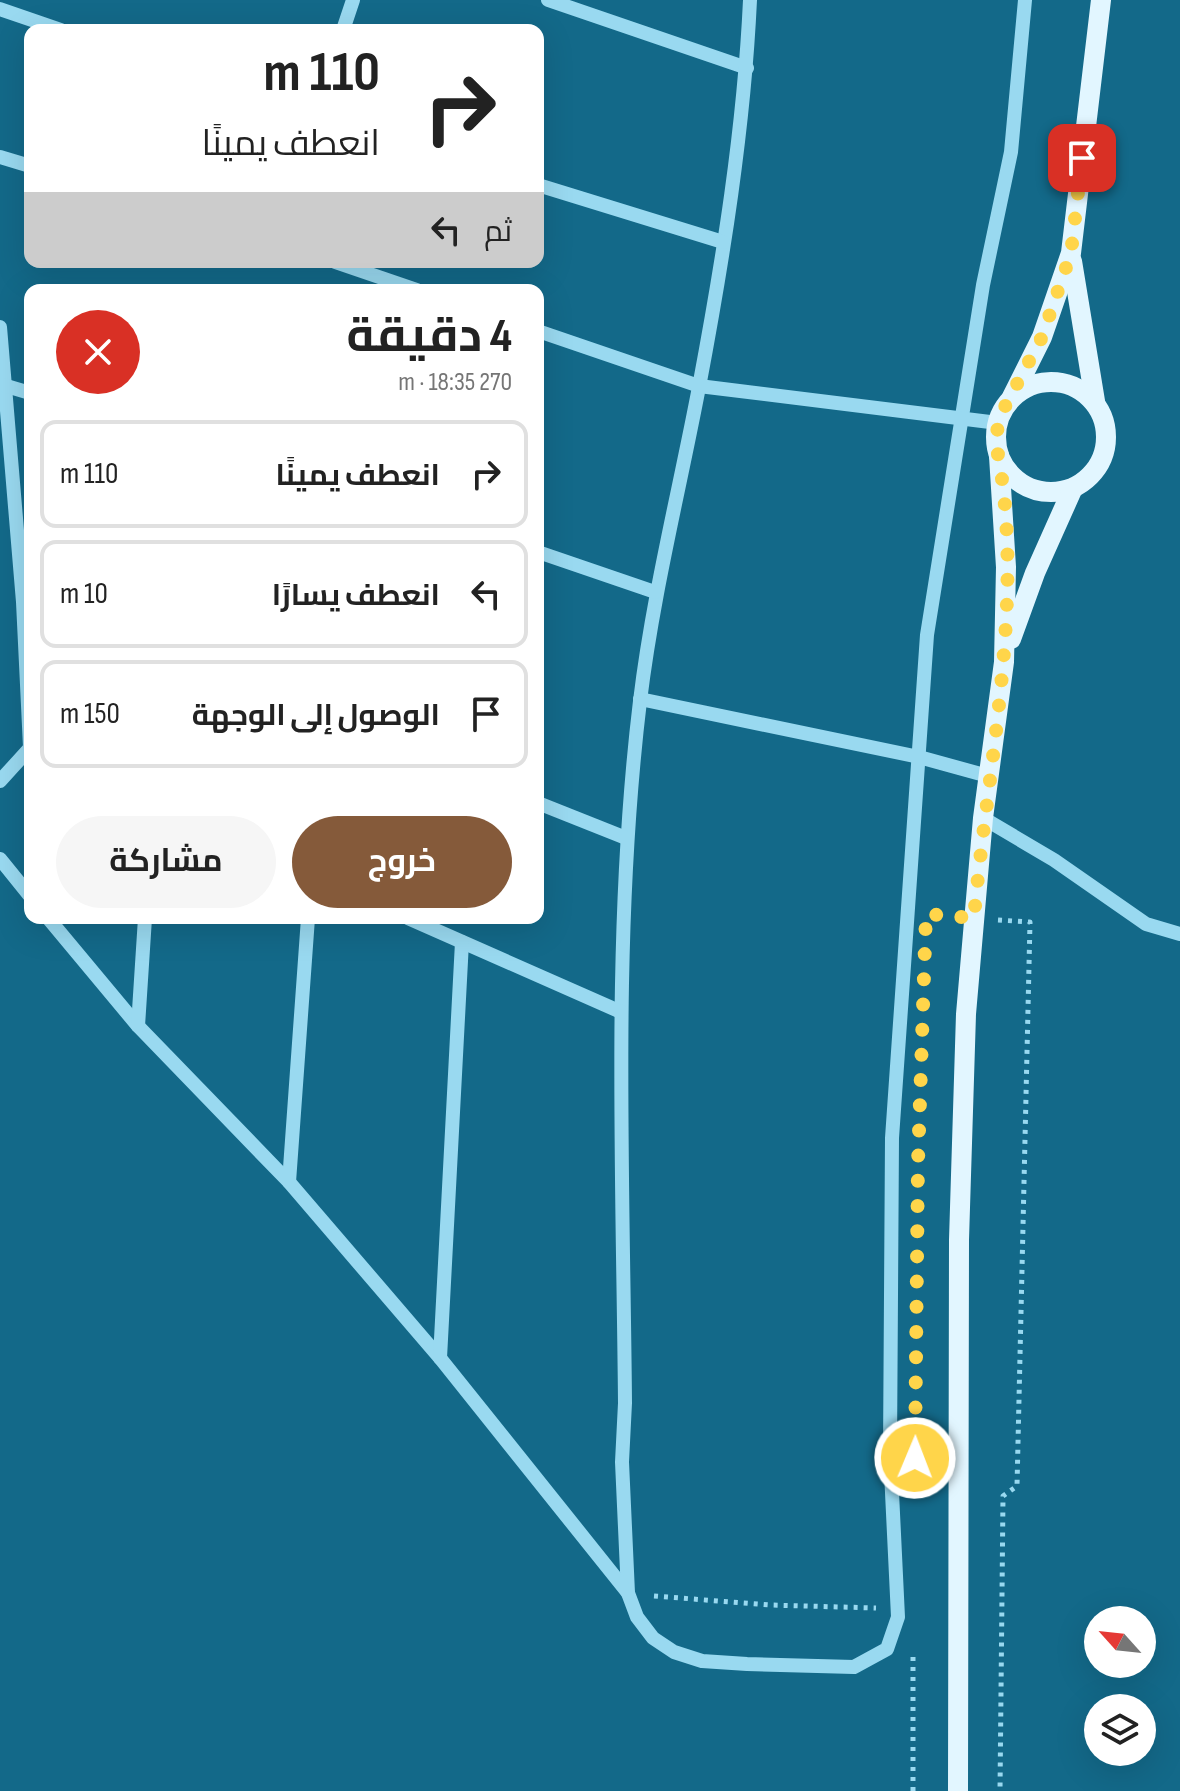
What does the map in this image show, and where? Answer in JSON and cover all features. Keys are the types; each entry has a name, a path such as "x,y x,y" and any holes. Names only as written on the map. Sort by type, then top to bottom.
{"main road":[{"path":"958,1791 959,1240 966,1014 983,818 1004,662 1006,567 999,456 995,440 998,423 1042,337 1071,253 1101,0"},
{"path":"1004,662 1035,573 1073,488 1099,466 1105,450 1105,425 1095,401 1071,253"},
{"path":"1012,397 1027,386 1045,381 1064,382 1081,389 1095,401"},
{"path":"999,456 1016,480 1029,488 1044,492 1073,488"}],"street":[{"path":"345,24 353,0"},
{"path":"548,0 747,68"},
{"path":"750,0 747,68 723,242 699,386 655,592 626,838 621,1012 625,1403 622,1462 628,1593 637,1617 653,1638 674,1652 702,1661 854,1667 867,1663 887,1649 895,1633 898,1608 890,1451 892,1138 927,635 983,285 1011,152 1025,0"},
{"path":"0,9 44,24"},
{"path":"0,157 24,164"},
{"path":"544,187 723,242"},
{"path":"353,268 399,284"},
{"path":"0,327 24,585"},
{"path":"544,333 699,386 998,423"},
{"path":"3,385 24,391"},
{"path":"544,554 655,592"},
{"path":"640,699 919,757 988,776"},
{"path":"0,781 24,755"},
{"path":"544,805 626,838"},
{"path":"983,818 1054,860 1146,924 1180,934"},
{"path":"0,859 24,889"},
{"path":"53,924 138,1026 289,1182 440,1358 628,1593"},
{"path":"138,1026 145,924"},
{"path":"289,1182 308,924"},
{"path":"422,924 621,1012"},
{"path":"440,1358 462,942"}],"path":[{"path":"974,918 1030,922 1017,1486 1003,1496 1000,1791"},
{"path":"628,1593 770,1605 898,1608"},
{"path":"913,1638 913,1791"}],"route":[{"path":"915,1458 918,1163 926,914 974,918 983,818 1004,662 1006,567 999,456 995,440 1001,414 1042,337 1071,253 1082,158"}]}
